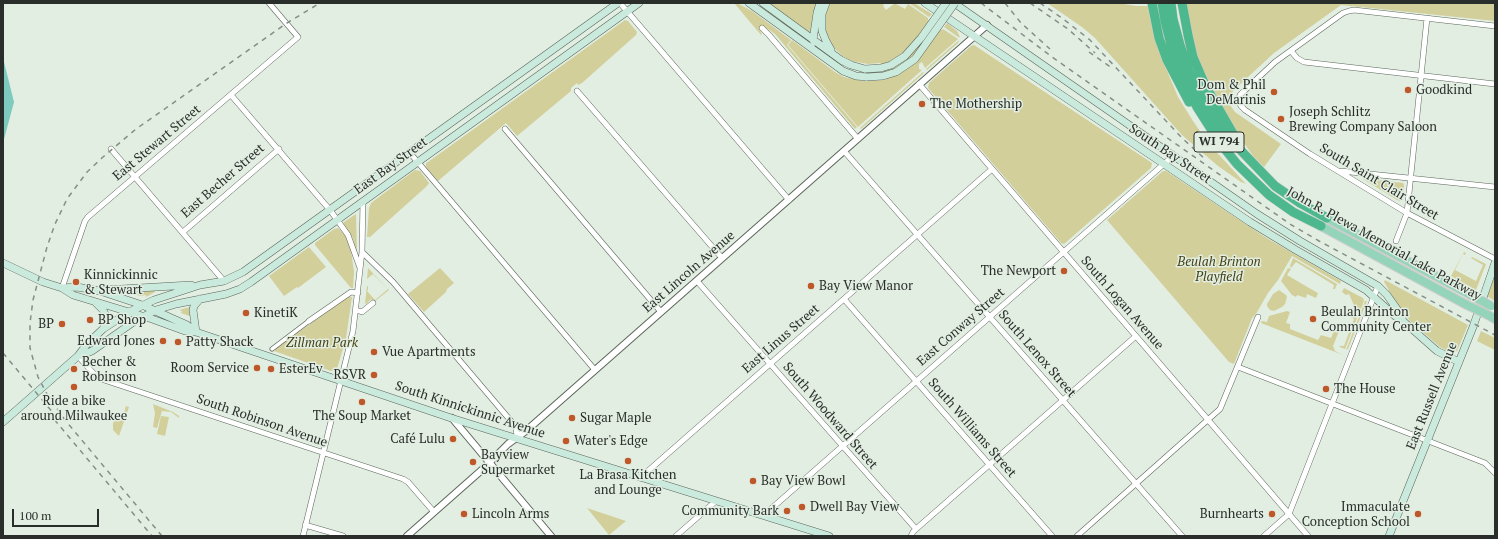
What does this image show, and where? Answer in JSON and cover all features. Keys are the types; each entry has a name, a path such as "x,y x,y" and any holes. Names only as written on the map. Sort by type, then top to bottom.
{"highway":[{"path":"1152,3 1155,22 1166,60 1179,86 1204,127 1220,143"},
{"name":"John R. Plewa Memorial Lake Parkway","path":"1162,3 1188,71 1203,101 1225,134 1275,186 1300,203 1327,218"},
{"name":"John R. Plewa Memorial Lake Parkway","path":"1171,3 1169,20 1172,50 1182,77 1220,143 1237,164 1269,195 1294,212 1321,226"},
{"path":"1182,3 1193,57 1204,85 1222,117 1251,162"}],"main road":[{"name":"East Bay Street","path":"129,312 158,298 224,281 243,272 619,3"},
{"name":"East Bay Street","path":"142,316 176,304 226,294 240,288 265,273 639,3"},
{"path":"749,3 843,71 856,76 867,77 883,76 896,72 910,62 922,50 954,3"},
{"path":"763,3 851,66 865,69 876,69 891,65 905,56 921,38 946,3"},
{"path":"818,54 813,40 816,13 820,3"},
{"path":"826,3 822,14 822,31 826,41 835,55"},
{"name":"South Bay Street","path":"925,3 1250,222 1366,290 1437,351 1459,362"},
{"name":"South Bay Street","path":"954,3 1208,180 1300,241 1378,286 1387,295 1399,312 1403,321"},
{"path":"1202,190 1208,180"},
{"path":"357,191 363,201"},
{"name":"John R. Plewa Memorial Lake Parkway","path":"1327,218 1493,306"},
{"name":"John R. Plewa Memorial Lake Parkway","path":"1321,226 1492,317"},
{"path":"1296,250 1300,241"},
{"name":"South Kinnickinnic Avenue","path":"3,263 43,282 62,288 73,295 94,302 142,316 185,331 196,332 451,418 517,437 640,478 828,536"},
{"name":"East Russell Avenue","path":"1389,536 1473,327 1495,263"},
{"path":"224,281 231,288 240,288"},
{"path":"100,290 180,285 200,286"},
{"name":"South Kinnickinnic Avenue","path":"62,288 77,287 100,290 156,310 187,325 196,332"},
{"path":"196,332 193,310 194,306 200,299"},
{"path":"94,302 103,310 106,316 106,323 103,329"},
{"path":"3,422 78,356 87,344 103,329 129,312"},
{"path":"78,356 92,351 142,316"}],"street":[{"name":"East Stewart Street","path":"62,288 85,221 88,217 298,37 269,3"},
{"path":"619,3 788,200"},
{"path":"1495,26 1354,10 1343,13 1291,51 1297,58 1304,62 1495,84"},
{"path":"1396,241 1407,213 1428,18"},
{"name":"East Lincoln Avenue","path":"407,536 517,437 527,430 662,312 986,25"},
{"path":"762,28 858,139"},
{"name":"South Saint Clair Street","path":"1291,51 1275,62 1240,95 1238,101 1241,106 1310,154 1339,170 1407,213 1495,259"},
{"name":"South Logan Avenue","path":"920,84 1308,536"},
{"path":"577,91 722,258"},
{"path":"231,95 330,210 348,235 360,269"},
{"path":"505,129 662,312"},
{"path":"112,149 224,281"},
{"name":"East Becher Street","path":"183,232 278,149"},
{"name":"South Lenox Street","path":"844,151 1182,536"},
{"path":"410,153 595,370"},
{"name":"East Conway Street","path":"764,515 1173,156"},
{"name":"East Linus Street","path":"640,478 992,168"},
{"path":"1339,170 1495,187"},
{"path":"302,536 349,353 356,310 362,252 363,201"},
{"path":"362,252 392,282 516,427 517,437"},
{"name":"South Woodward Street","path":"697,281 916,529"},
{"path":"1264,536 1289,514 1378,286"},
{"path":"272,349 351,292 358,292"},
{"name":"South Williams Street","path":"844,299 1052,536"},
{"path":"356,310 362,312 372,303"},
{"path":"1077,536 1220,409 1258,317"},
{"path":"911,536 912,532 1136,336"},
{"name":"South Robinson Avenue","path":"78,356 90,370 104,380 403,479 408,482 434,512"},
{"path":"1238,366 1485,463 1495,473"},
{"path":"451,418 551,536"},
{"path":"676,536 716,501"},
{"path":"305,525 343,536"}],"green space":[{"path":"734,3 752,11 791,40 787,45 857,127 855,129 775,34 763,26 759,29 762,34 761,35"},
{"path":"769,3 816,3 811,33 809,33"},
{"path":"829,3 883,3 886,10 894,4 905,9 908,4 942,30 943,29 958,39 925,68 922,62 919,64 919,69 922,70 858,127 788,45 792,40 844,77 863,81 886,80 880,63 868,64 851,61 844,57 829,42 825,27 825,15"},
{"path":"909,3 914,3 932,14 929,17"},
{"path":"1047,3 1119,3 1136,6 1148,6 1165,66 1178,97 1209,144 1246,184 1218,166 1182,135 1095,38 1082,27"},
{"path":"1186,3 1495,3 1495,21 1341,5 1274,53 1231,94 1230,105 1235,112 1281,144 1264,167 1254,157 1236,132 1199,64"},
{"path":"625,20 628,21 637,32 636,35 582,83 578,85 577,83 571,88 571,91 517,136 506,123 438,181 426,167 426,163"},
{"path":"947,23 957,31 960,37 944,27"},
{"path":"959,40 958,43 927,70 926,69"},
{"path":"974,45 1152,163 1151,168 1064,244 1061,243 928,88 929,83"},
{"path":"923,72 924,73 861,129 860,128"},
{"path":"415,170 420,171 429,183 427,186 370,237 367,237 369,208 371,203"},
{"name":"Beulah Brinton Playfield","path":"1163,171 1166,171 1265,237 1341,281 1340,284 1292,256 1278,280 1252,318 1234,364 1229,362 1107,220"},
{"path":"1363,179 1403,183 1403,198 1400,201 1397,200"},
{"path":"356,214 357,252 353,238 343,225 344,222"},
{"path":"338,228 345,235 351,250 354,272 353,288 351,288 315,245 315,243 334,229"},
{"path":"309,247 326,267 298,288 297,287 284,296 269,276"},
{"path":"1464,252 1466,253 1465,255 1463,254 1455,270 1476,281 1483,265 1471,258 1472,257 1486,264 1476,290 1451,276"},
{"path":"1293,258 1337,284 1335,289 1333,289 1334,285 1296,262 1291,268 1290,266"},
{"path":"368,268 389,290 374,302 371,299 366,304 367,286 367,291 375,300 388,289 373,274 367,279"},
{"path":"440,268 454,283 424,312 408,294"},
{"path":"1288,268 1291,269 1287,275 1318,293 1316,298 1307,294 1306,298 1292,295 1281,281"},
{"path":"1495,275 1495,301 1487,296"},
{"path":"1385,280 1468,325 1457,351 1452,353 1440,347 1411,322 1388,291 1389,290 1384,282"},
{"path":"1344,288 1363,298 1364,301 1358,316 1352,313 1355,308 1349,294 1346,295 1342,292"},
{"path":"154,289 155,292 146,297 146,295 140,296 128,292"},
{"path":"1279,290 1287,297 1285,304 1274,311 1270,310 1267,304 1273,294"},
{"name":"Zillman Park","path":"348,297 352,297 346,338 337,369 331,371 274,351 276,348"},
{"path":"1365,301 1367,301 1348,349 1346,350"},
{"path":"190,307 192,317 181,313 182,311 179,310"},
{"path":"1287,311 1290,312 1286,323 1290,324 1290,329 1318,340 1321,335 1331,338 1337,324 1341,326 1333,346 1335,351 1343,355 1261,323 1262,321 1267,322 1269,316"},
{"path":"1351,315 1357,318 1345,349 1339,346 1344,346 1354,319"},
{"path":"1481,331 1495,338 1495,350 1477,341"},
{"path":"153,404 173,412 179,416 179,418 171,412 162,411 157,428 153,427 155,413"},
{"path":"126,406 129,407 119,436 113,430 113,424 115,417 118,418 123,416"},
{"path":"161,416 169,417 165,436 157,434"},
{"path":"587,508 626,521 609,535"}],"water":[{"path":"3,58 14,102 3,143"}],"railway":[{"path":"162,536 65,420 48,396 38,377 30,348 30,323 33,300 47,247 55,224 67,199 87,172 103,157 136,129 287,23 320,3"},
{"path":"981,3 1052,57 1290,224 1495,335"},
{"path":"1005,3 1021,23 1050,49"},
{"path":"1030,3 1068,29 1095,53"},
{"path":"1040,3 1090,40 1182,138 1205,159"},
{"path":"1089,52 1112,68"},
{"path":"3,353 54,414"},
{"path":"48,412 152,536"}],"place":[{"name":"Goodkind","path":"1408,90"},
{"name":"Dom & Phil DeMarinis","path":"1274,92"},
{"name":"The Mothership","path":"922,104"},
{"name":"Joseph Schlitz Brewing Company Saloon","path":"1281,119"},
{"name":"The Newport","path":"1064,271"},
{"name":"Kinnickinnic & Stewart","path":"76,282"},
{"name":"Bay View Manor","path":"811,286"},
{"name":"KinetiK","path":"246,313"},
{"name":"Beulah Brinton Community Center","path":"1313,319"},
{"name":"BP Shop","path":"90,320"},
{"name":"BP","path":"62,324"},
{"name":"Edward Jones","path":"163,341"},
{"name":"Patty Shack","path":"178,342"},
{"name":"Vue Apartments","path":"374,352"},
{"name":"Room Service","path":"257,368"},
{"name":"Becher & Robinson","path":"74,369"},
{"name":"EsterEv","path":"271,369"},
{"name":"RSVR","path":"374,375"},
{"name":"Ride a bike around Milwaukee","path":"74,387"},
{"name":"The House","path":"1326,389"},
{"name":"The Soup Market","path":"362,402"},
{"name":"Sugar Maple","path":"572,418"},
{"name":"Café Lulu","path":"453,439"},
{"name":"Water's Edge","path":"566,441"},
{"name":"La Brasa Kitchen and Lounge","path":"628,461"},
{"name":"Bayview Supermarket","path":"473,462"},
{"name":"Bay View Bowl","path":"753,481"},
{"name":"Dwell Bay View","path":"802,507"},
{"name":"Community Bark","path":"787,511"},
{"name":"Lincoln Arms","path":"464,514"},
{"name":"Burnhearts","path":"1272,514"},
{"name":"Immaculate Conception School","path":"1418,514"}]}
